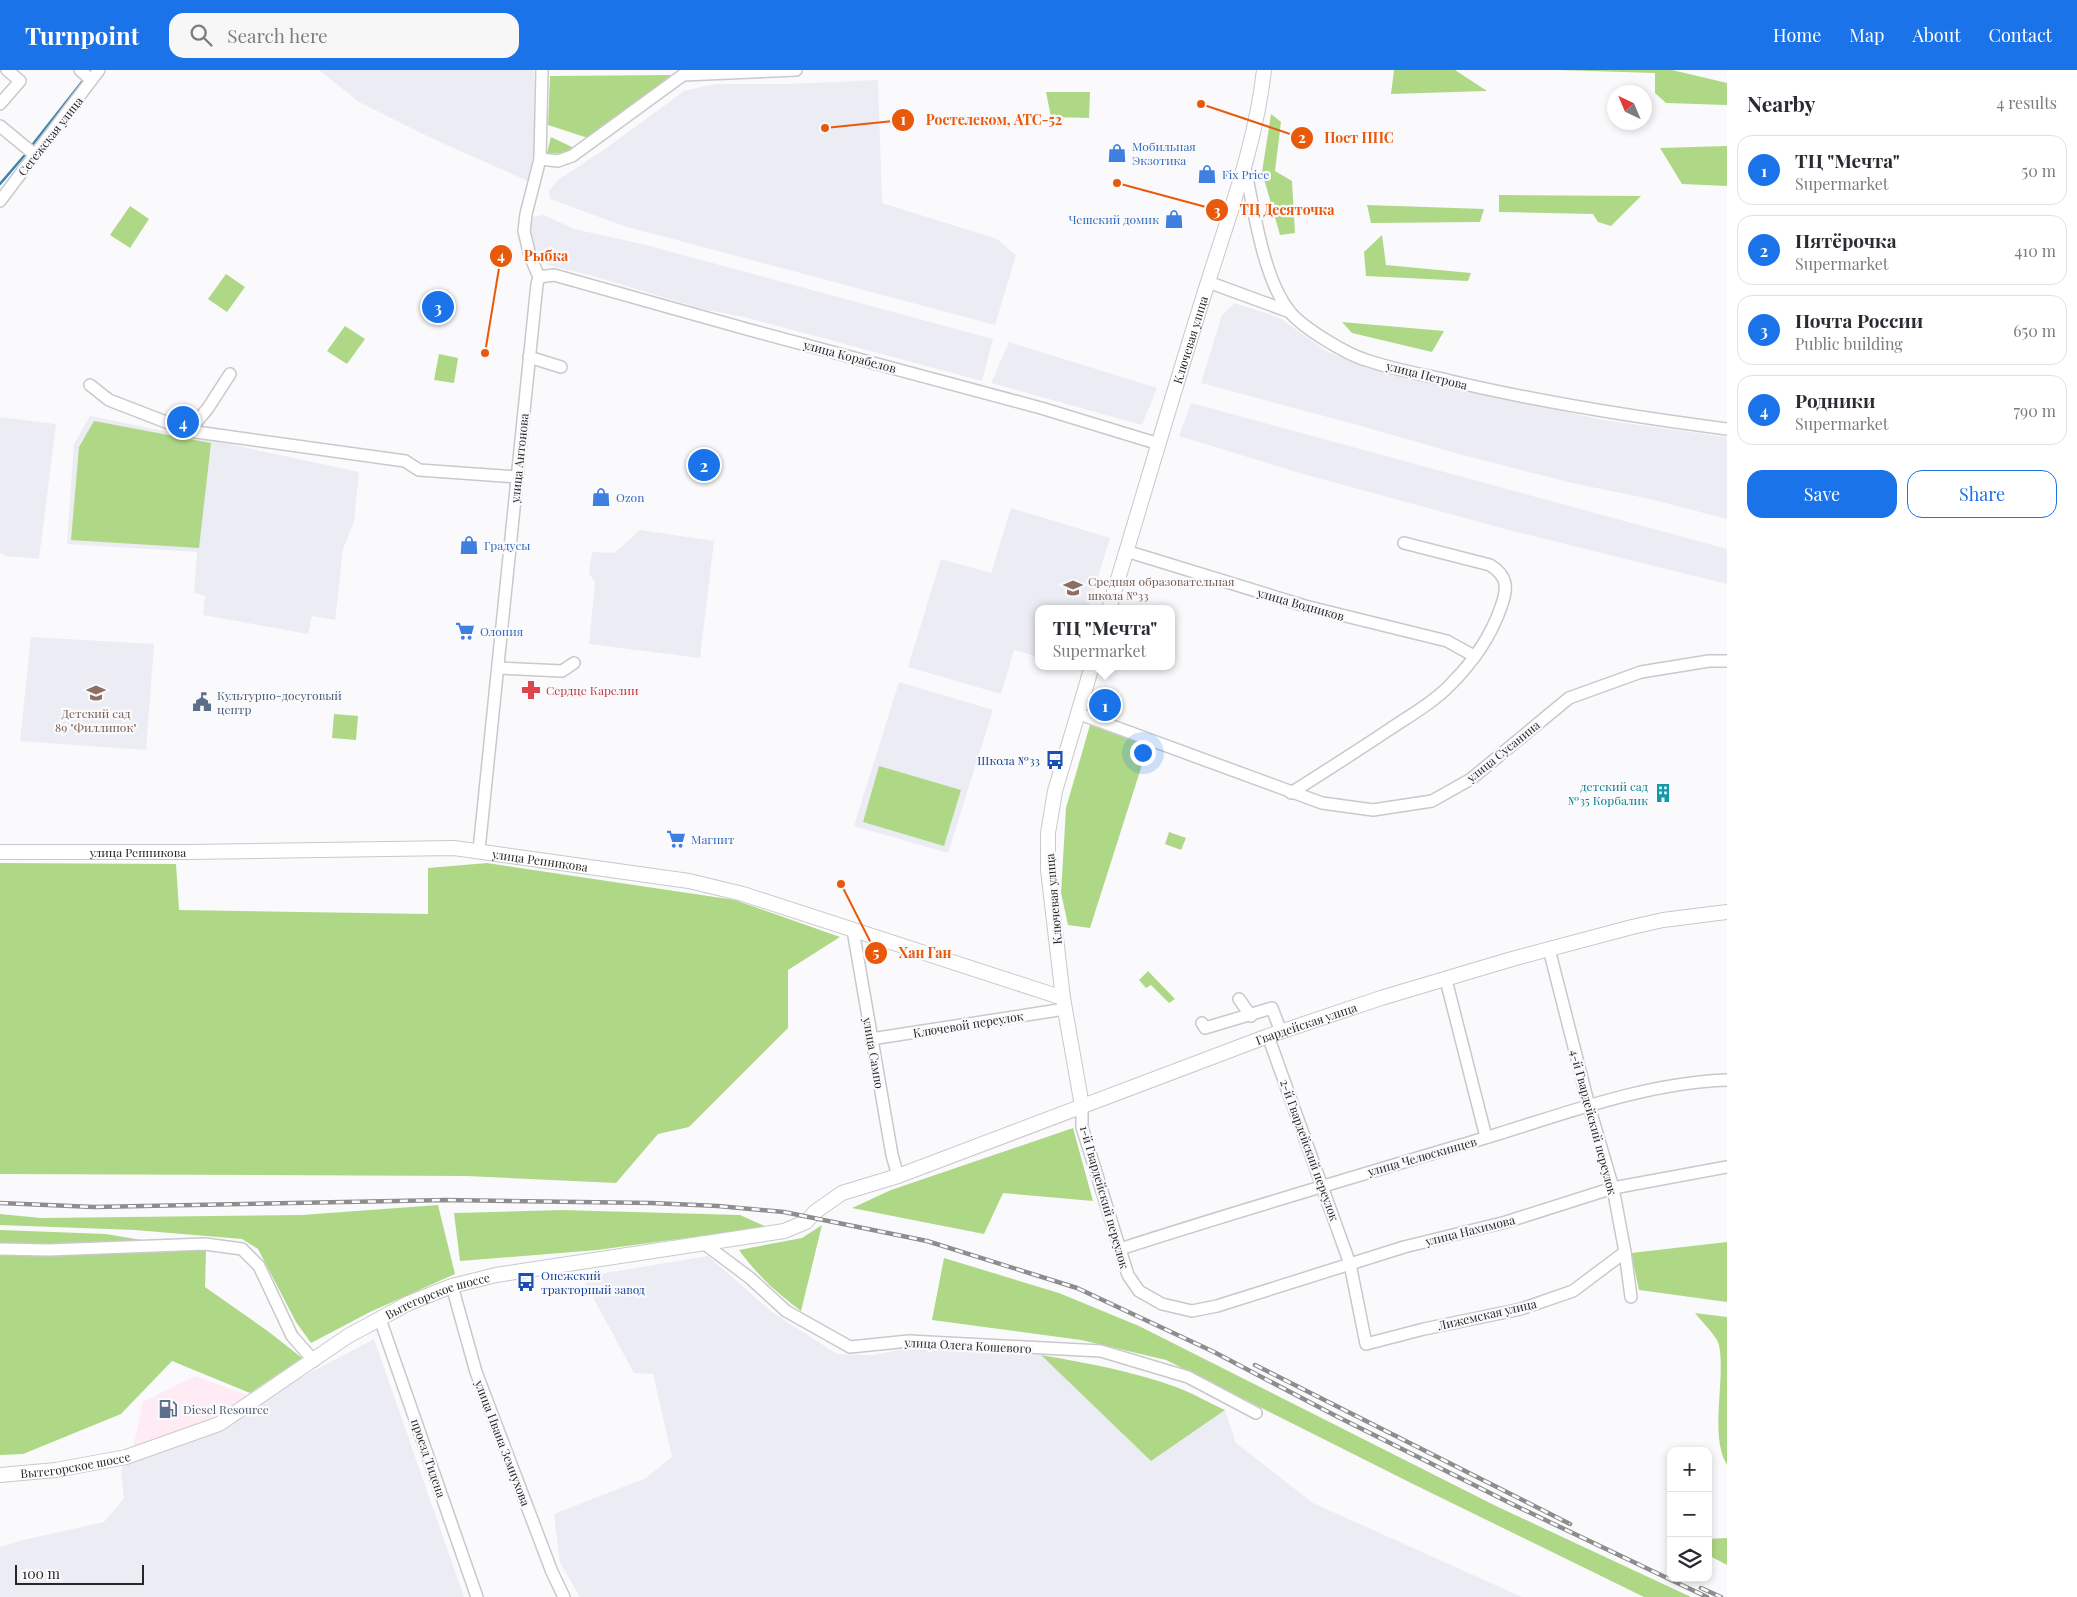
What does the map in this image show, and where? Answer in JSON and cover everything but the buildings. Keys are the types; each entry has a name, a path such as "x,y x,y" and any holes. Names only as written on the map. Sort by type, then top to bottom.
{"main road":[{"name":"Ключевая улица","path":"1110,605 1208,282 1245,168 1261,99 1264,70"},
{"name":"Ключевая улица","path":"1082,1106 1064,1004 1048,870 1048,833 1056,790 1091,670"},
{"name":"улица Репникова","path":"0,852 189,852 454,848 479,850 689,881 743,894 853,930 1064,1004"},
{"name":"Гвардейская улица","path":"898,1176 1274,1034 1550,949 1663,920 1727,912"},
{"name":"Вытегорское шоссе","path":"0,1475 56,1470 126,1457 219,1424 348,1336 409,1303 452,1286 496,1275 702,1242 784,1231 806,1222 815,1212 842,1192 898,1176"}],"street":[{"path":"0,104 20,81 7,70"},
{"name":"Сегежская улица","path":"0,201 86,76 99,70"},
{"path":"540,277 530,256 524,231 526,214 540,159 542,70"},
{"path":"540,159 558,161 572,156 683,75 796,70"},
{"path":"0,126 34,154"},
{"name":"улица Петрова","path":"1245,168 1270,274 1290,312 1319,336 1343,351 1366,360 1495,391 1570,406 1727,429"},
{"name":"улица Корабелов","path":"540,277 554,275 750,330 1032,405 1159,444"},
{"name":"улица Антонова","path":"479,850 529,357 537,284 540,277"},
{"path":"1208,282 1290,312"},
{"path":"529,357 562,368"},
{"path":"188,431 208,408 230,374"},
{"path":"90,385 109,400 188,431 405,461 419,470 517,477"},
{"path":"1290,793 1424,706 1451,684 1474,656 1493,628 1503,602 1505,582 1501,572 1490,565 1404,543"},
{"name":"улица Водников","path":"1126,551 1306,606 1447,641 1474,656"},
{"name":"улица Сусанина","path":"1077,713 1322,804 1373,810 1432,801 1471,779 1569,698 1641,672 1709,661 1727,661"},
{"path":"498,668 562,671 574,663"},
{"name":"улица Сампо","path":"853,930 892,1155 898,1176"},
{"name":"4-й Гвардейский переулок","path":"1550,949 1589,1106 1613,1188 1626,1252 1631,1297"},
{"path":"1446,980 1486,1137"},
{"path":"1202,1023 1205,1028 1250,1016 1239,999"},
{"name":"Ключевой переулок","path":"871,1039 1064,1004"},
{"name":"2-й Гвардейский переулок","path":"1250,1016 1272,1008 1274,1034 1350,1264 1366,1344"},
{"name":"улица Челюскинцев","path":"1120,1249 1323,1185 1630,1094 1686,1083 1727,1080"},
{"name":"1-й Гвардейский переулок","path":"1082,1106 1082,1127 1128,1274 1139,1291 1162,1304 1192,1311 1217,1306"},
{"name":"улица Нахимова","path":"1217,1306 1404,1247 1506,1222 1613,1188 1727,1167"},
{"name":"улица Олега Кошевого","path":"702,1242 750,1278 786,1311 850,1347 909,1340 1101,1351 1188,1377 1256,1413"},
{"path":"0,1249 49,1250 205,1244 242,1249 259,1266 292,1336 314,1361"},
{"name":"Лижемская улица","path":"1366,1344 1424,1328 1521,1309 1573,1291 1626,1252"},
{"name":"улица Ивана Земнухова","path":"452,1286 476,1372 552,1572 564,1597"},
{"name":"проезд Тидена","path":"380,1319 477,1597"}],"shaded area":[{"path":"319,70 534,70 535,149 528,181 433,139 359,102"},
{"path":"878,80 882,203 997,239 1016,255 995,325 624,226 550,199 549,191 558,180 608,147 684,91 714,84 790,84"},
{"path":"544,215 574,229 646,245 993,339 982,381 744,317 702,309 590,275 547,265 537,252 531,239 529,225 531,217"},
{"path":"1235,303 1280,318 1326,351 1368,368 1603,420 1727,437 1727,519 1650,499 1572,483 1459,454 1201,383 1222,315"},
{"path":"1009,342 1157,388 1142,425 991,383"},
{"path":"1191,403 1727,549 1727,584 1509,530 1303,474 1179,436"},
{"path":"90,416 359,472 354,522 343,549 335,620 312,616 308,634 203,615 205,596 194,593 197,552 67,544 74,444"},
{"path":"0,417 56,424 39,559 6,556 0,553"},
{"path":"1011,508 1110,538 1089,605 1035,605 1035,656 1014,650 1001,694 908,667 941,559 991,573"},
{"path":"640,530 714,541 700,658 589,644 595,583 589,573 592,552 614,553"},
{"path":"31,637 154,644 146,750 20,741"},
{"path":"899,682 993,710 948,853 854,826"},
{"path":"708,1256 772,1312 837,1354 873,1355 904,1349 1041,1355 1151,1460 1225,1410 1236,1443 1313,1503 1522,1597 580,1597 560,1563 554,1514 646,1478 672,1457 653,1374 634,1373 582,1277"},
{"path":"374,1339 464,1597 0,1597 0,1547 104,1522 124,1498 121,1471 128,1448 202,1427 240,1410"},
{"path":"195,1376 247,1395 219,1417 133,1447 143,1402"}],"green space":[{"path":"1394,70 1455,70 1487,91 1391,94"},
{"path":"1558,70 1672,70 1727,83 1727,105 1666,103 1655,93 1655,73"},
{"path":"671,75 591,139 548,125 550,76"},
{"path":"1046,92 1090,92 1089,118 1051,117"},
{"path":"1271,114 1281,122 1275,171 1292,181 1295,233 1280,235 1262,172"},
{"path":"551,137 574,148 566,154 547,153"},
{"path":"1727,146 1727,186 1682,184 1660,148"},
{"path":"1499,195 1641,196 1611,226 1598,222 1593,214 1499,212"},
{"path":"1367,205 1484,209 1480,222 1371,223"},
{"path":"130,206 149,219 130,248 110,235"},
{"path":"1382,235 1386,265 1471,273 1468,281 1366,276 1364,252"},
{"path":"226,274 245,287 227,312 208,299"},
{"path":"1342,322 1444,331 1432,352 1352,333"},
{"path":"345,326 365,339 347,364 327,351"},
{"path":"439,354 458,358 454,383 434,380"},
{"path":"94,421 211,443 199,548 71,540 79,447"},
{"path":"334,714 358,716 356,740 332,738"},
{"path":"1090,725 1148,746 1090,928 1068,925 1061,893 1066,808"},
{"path":"879,766 961,790 944,846 863,822"},
{"path":"1169,832 1186,838 1181,850 1165,844"},
{"path":"0,863 176,864 179,910 428,914 428,868 487,863 735,900 840,937 788,970 788,1028 689,1127 658,1134 616,1183 466,1176 0,1174"},
{"path":"1148,971 1175,999 1169,1003 1151,985 1146,988 1139,980"},
{"path":"1073,1128 1093,1201 1003,1193 984,1234 852,1208 891,1190"},
{"path":"438,1205 455,1274 370,1312 311,1343 296,1322 258,1249 242,1239 135,1230 0,1225 0,1214 41,1218 302,1215"},
{"path":"561,1210 740,1215 767,1227 597,1250 460,1261 454,1213"},
{"path":"822,1225 801,1311 768,1283 739,1250 802,1238"},
{"path":"0,1230 106,1234 206,1251 205,1287 302,1358 250,1393 172,1361 121,1414 23,1454 0,1455"},
{"path":"1727,1242 1727,1302 1639,1290 1631,1253"},
{"path":"944,1258 1059,1293 1139,1326 1496,1506 1691,1597 1644,1597 1166,1360 1081,1340 932,1320"},
{"path":"1695,1313 1727,1317 1727,1465 1722,1453 1718,1423 1721,1374 1719,1345 1712,1333"},
{"path":"1041,1355 1143,1376 1182,1389 1225,1410 1151,1461"},
{"path":"1727,1538 1727,1565 1712,1557 1712,1539"}],"waterway":[{"path":"33,144 85,78"},
{"path":"0,184 24,156"}],"railway":[{"path":"0,1203 94,1207 446,1200 651,1203 718,1206 784,1212 927,1241 1077,1288 1214,1352 1336,1416 1518,1507 1707,1597"},
{"path":"1255,1365 1570,1524"},
{"path":"1701,1588 1721,1597"}],"place":[{"name":"Пост ППС","path":"1201,104"},
{"name":"Ростелеком, АТС-52","path":"825,128"},
{"name":"Мобильная Экзотика","path":"1117,153"},
{"name":"Fix Price","path":"1207,174"},
{"name":"ТЦ Десяточка","path":"1117,183"},
{"name":"Чешский домик","path":"1174,219"},
{"name":"Почта России","path":"438,307"},
{"name":"Рыбка","path":"485,353"},
{"name":"Родники","path":"183,422"},
{"name":"Пятёрочка","path":"704,465"},
{"name":"Ozon","path":"601,497"},
{"name":"Градусы","path":"469,545"},
{"name":"Средняя образовательная школа №33","path":"1073,588"},
{"name":"Олония","path":"465,631"},
{"name":"Сердце Карелии","path":"531,690"},
{"name":"Детский сад 89 \"Филлипок\"","path":"96,693"},
{"name":"Культурно-досуговый центр","path":"202,702"},
{"name":"ТЦ \"Мечта\"","path":"1105,705"},
{"name":"Школа №33","path":"1055,760"},
{"name":"детский сад №35 Корбалик","path":"1663,793"},
{"name":"Магнит","path":"676,839"},
{"name":"Хан Ган","path":"841,884"},
{"name":"Онежский тракторный завод","path":"526,1282"},
{"name":"Diesel Resource","path":"168,1409"}]}
